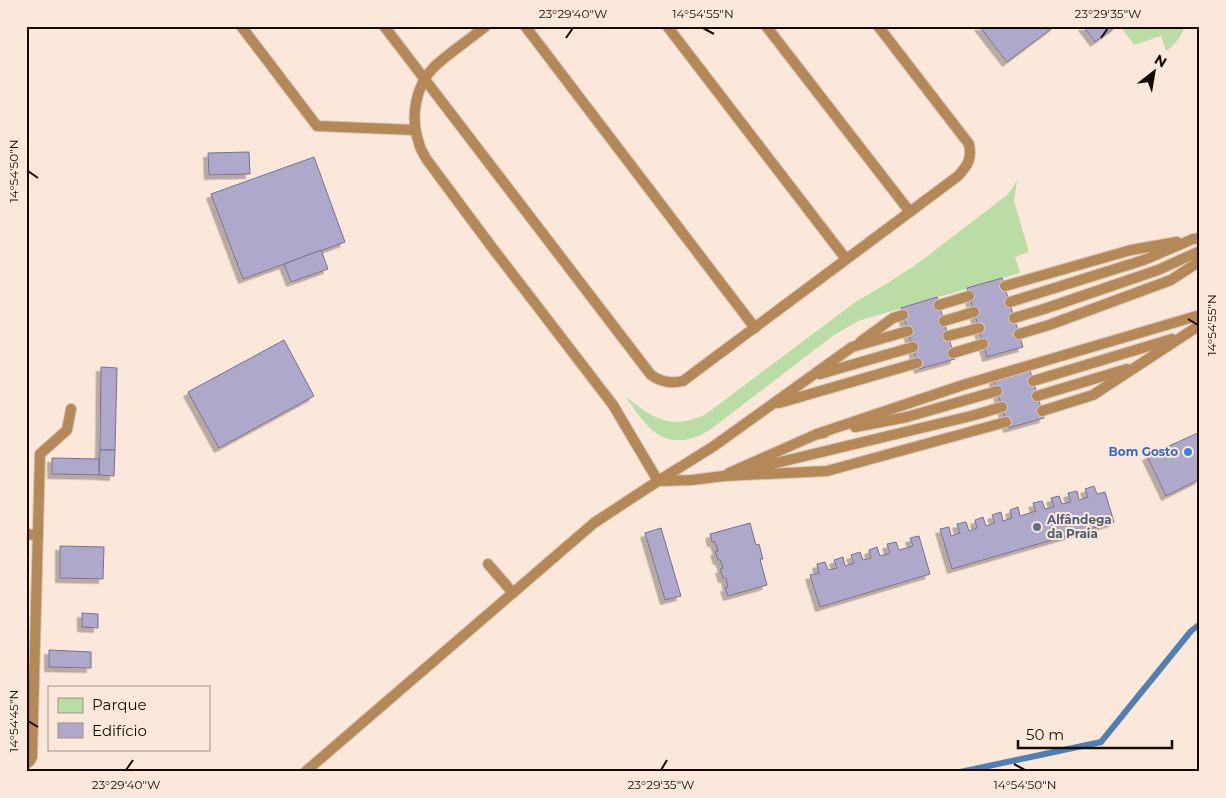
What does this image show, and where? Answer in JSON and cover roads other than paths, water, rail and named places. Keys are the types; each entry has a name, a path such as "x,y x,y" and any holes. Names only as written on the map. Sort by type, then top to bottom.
{"lane":[{"path":"241,26 317,126 415,130"},
{"path":"384,26 650,374 658,380 667,383 684,381 958,176 967,166 971,154 968,144 878,26"},
{"path":"486,26 433,68 425,80 418,95 414,112 415,130 419,145 427,160 491,246 613,405 658,480"},
{"path":"525,26 755,328"},
{"path":"667,26 846,259"},
{"path":"766,26 910,212"},
{"path":"1005,286 1131,250 1196,238"},
{"path":"1010,302 1144,260 1196,238"},
{"path":"1014,318 1158,270 1200,251"},
{"path":"1019,334 1049,326 1171,280 1200,261"},
{"path":"939,305 969,296"},
{"path":"944,321 974,312"},
{"path":"305,772 594,523 658,480 714,446 893,318 903,315"},
{"path":"724,476 817,434 962,385 1200,315"},
{"path":"1042,411 1093,395 1200,325"},
{"path":"948,336 978,328"},
{"path":"852,347 908,331"},
{"path":"1033,381 1182,336"},
{"path":"953,353 983,344"},
{"path":"811,376 913,347"},
{"path":"771,406 917,363"},
{"path":"1037,396 1138,365"},
{"path":"817,434 907,417 997,391"},
{"path":"724,476 972,416 1002,407"},
{"path":"26,764 32,757 40,454 67,430 71,409"},
{"path":"658,480 692,480 724,476 827,471 1006,422"},
{"path":"26,534 38,535"},
{"path":"488,564 513,593"}],"waterway":[{"path":"960,772 1101,742 1191,631 1200,624"}],"place":[{"name":"Bom Gosto","path":"1188,452"},
{"name":"Alfândega da Praia","path":"1037,527"}]}
